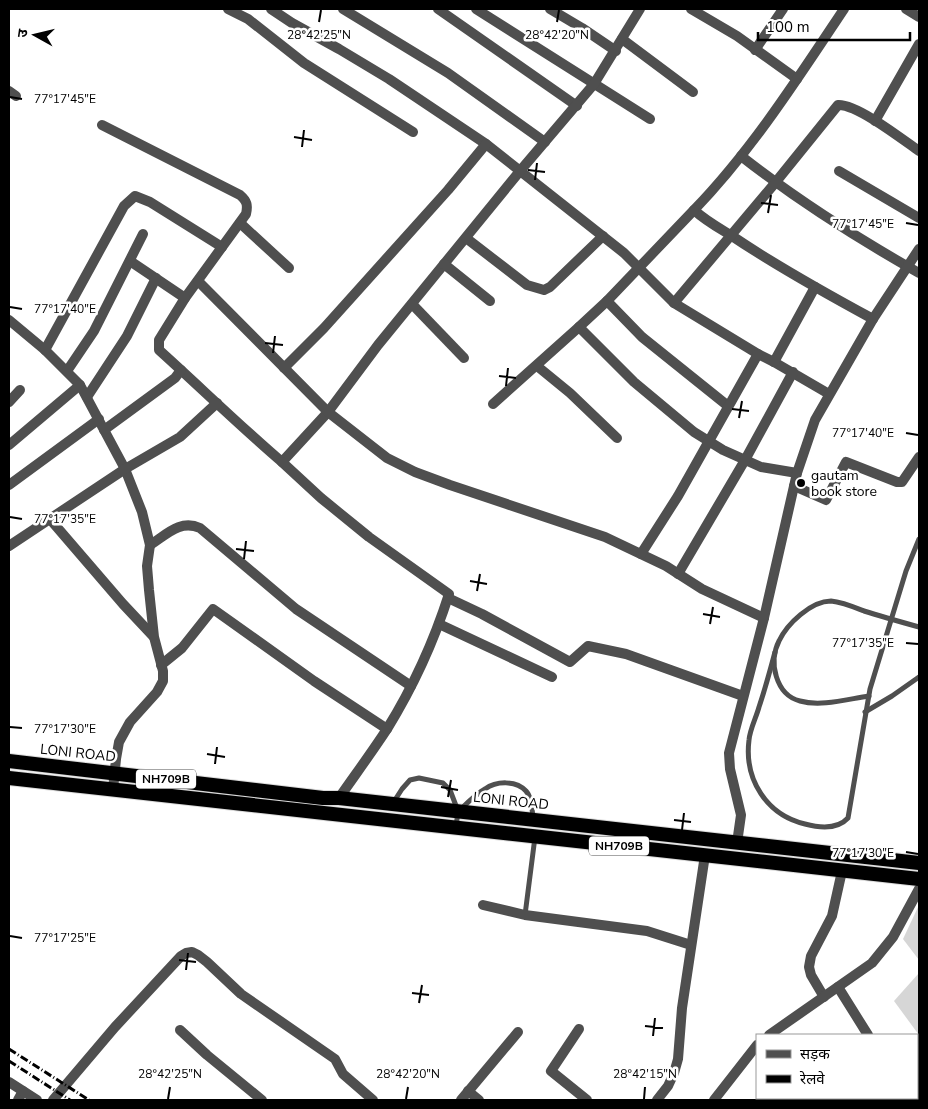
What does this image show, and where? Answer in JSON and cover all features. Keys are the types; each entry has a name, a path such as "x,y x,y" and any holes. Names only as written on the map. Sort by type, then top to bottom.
{"highway":[{"name":"LONI ROAD","path":"9,761 324,798 339,798 919,863"},
{"name":"NH709B","path":"9,778 919,879"}],"street":[{"path":"228,9 248,19 304,64 413,132"},
{"path":"271,9 389,79 486,144 624,253 674,303 829,394"},
{"path":"342,9 448,73 545,142"},
{"path":"438,9 577,106"},
{"path":"476,9 650,119"},
{"path":"550,9 616,51"},
{"path":"755,50 783,9"},
{"path":"494,404 607,301 694,210 741,156 797,80 844,9"},
{"path":"906,9 919,17"},
{"path":"282,462 328,412 378,345 520,171 577,106 616,51 637,10"},
{"path":"696,10 797,80"},
{"path":"622,39 693,92"},
{"path":"875,121 919,44"},
{"path":"674,303 776,183 838,105 846,105 875,121 919,151"},
{"path":"102,125 240,195 246,201 248,207 240,223 185,298 159,340 159,350 321,498 369,537 449,594 439,624 411,686 387,729 339,798"},
{"path":"284,368 324,328 448,190 486,144"},
{"path":"741,156 807,205 919,273"},
{"path":"839,171 919,218"},
{"path":"45,350 124,206 135,196 150,202 222,247"},
{"path":"694,210 704,219 749,248 814,287 873,319"},
{"path":"240,223 289,268"},
{"path":"67,371 94,331 143,234"},
{"path":"466,238 527,285 544,290 550,287 603,236"},
{"path":"737,842 741,815 730,769 729,753 764,618 797,473 815,420 829,394 873,319 906,266 919,249"},
{"path":"130,261 185,298"},
{"path":"444,264 490,301"},
{"path":"87,396 127,336 156,278"},
{"path":"198,281 328,412 387,458 415,472 605,536 678,574 702,589 764,618"},
{"path":"774,362 814,287"},
{"path":"607,301 642,337 728,406"},
{"path":"412,304 464,358"},
{"path":"9,320 67,371 87,396 125,469 142,512 150,545 147,566 154,637 163,671 163,681 157,692 130,722 119,742 113,790"},
{"path":"579,328 634,382 694,432 723,450 761,467 797,473"},
{"path":"641,554 678,496 758,354"},
{"path":"537,366 570,393 617,438"},
{"path":"104,430 182,370"},
{"path":"678,574 745,460 793,372"},
{"path":"9,445 80,385"},
{"path":"9,402 20,390"},
{"path":"9,546 125,469 180,437 218,403"},
{"path":"9,485 98,419"},
{"path":"794,486 826,500 846,462 897,482 902,482 919,457"},
{"path":"50,518 123,604 154,637"},
{"path":"150,545 183,525 193,525 200,528 296,609 411,686"},
{"path":"448,598 482,614 570,662 588,646 626,654 743,696"},
{"path":"161,665 182,648 213,609 314,681 387,729"},
{"path":"439,624 552,677"},
{"path":"657,1100 671,1080 678,1059 682,1008 706,855"},
{"path":"824,997 811,975 809,967 810,956 832,916 842,871"},
{"path":"770,1034 872,963 893,937 919,889"},
{"path":"483,906 525,915 647,931 692,945"},
{"path":"53,1100 115,1027 181,956 192,952 208,962 241,994 335,1060 343,1074 373,1100"},
{"path":"838,987 867,1034"},
{"path":"579,1029 551,1071 588,1100"},
{"path":"180,1030 262,1100"},
{"path":"460,1100 518,1032"},
{"path":"714,1100 756,1046"},
{"path":"9,1082 21,1096 36,1100"},
{"path":"468,1091 479,1100"}],"lane":[{"path":"776,652 749,739 749,768 764,799 776,812 792,821 826,828 842,825 848,818 868,696 890,619 906,570 919,539"},
{"path":"868,696 817,703 801,702 792,698 781,689 776,676 775,665 778,641 804,611 824,602 839,602 919,627"},
{"path":"865,712 919,677"},
{"path":"393,804 402,788 410,780 419,778 443,783 450,790 458,811 456,828"},
{"path":"458,811 485,789 494,784 507,783 526,790 533,820"},
{"path":"525,915 535,837"}],"shaded area":[{"path":"919,905 919,960 903,939"},
{"path":"919,973 919,1035 894,1001"}],"railway":[{"path":"9,1049 89,1100"},
{"path":"9,1061 70,1100"}],"place":[{"name":"gautam book store","path":"801,483"}]}
